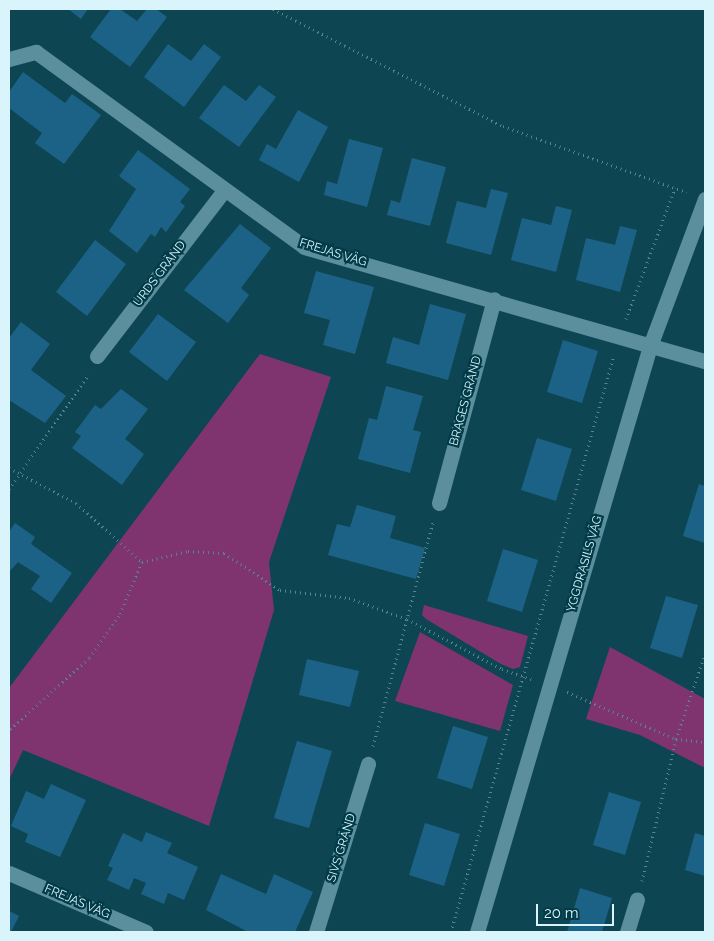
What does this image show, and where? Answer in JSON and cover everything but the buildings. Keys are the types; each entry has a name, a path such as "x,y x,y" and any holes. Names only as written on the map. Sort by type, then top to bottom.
{"street":[{"name":"FREJAS VÄG","path":"9,59 36,52 223,192 304,247 494,299 705,361"},
{"name":"URDS GRÄND","path":"98,356 223,192"},
{"name":"YGGDRASILS VÄG","path":"477,932 650,346 705,199"},
{"name":"BRAGES GRÄND","path":"438,503 494,299"},
{"name":"SIVS GRÄND","path":"316,932 368,764"},
{"name":"FREJAS VÄG","path":"9,873 146,932"},
{"path":"627,932 637,899"}],"path":[{"path":"273,9 503,126 690,193"},
{"path":"451,932 619,337 675,188"},
{"path":"9,489 82,390 98,356"},
{"path":"9,468 19,476 76,503 142,562"},
{"path":"368,764 438,503"},
{"path":"142,562 188,551 224,553 280,590 349,598 407,619 524,676 676,738 705,742"},
{"path":"9,730 89,658 120,616 142,562"},
{"path":"637,899 676,738 705,654"}],"shaded area":[{"path":"260,354 331,377 269,562 274,610 209,826 23,750 9,780 9,688"},
{"path":"424,605 528,636 520,667 513,669 501,664 426,619 422,615"},
{"path":"420,632 513,685 500,731 395,701"},
{"path":"610,647 705,699 705,768 640,735 586,719"}]}
